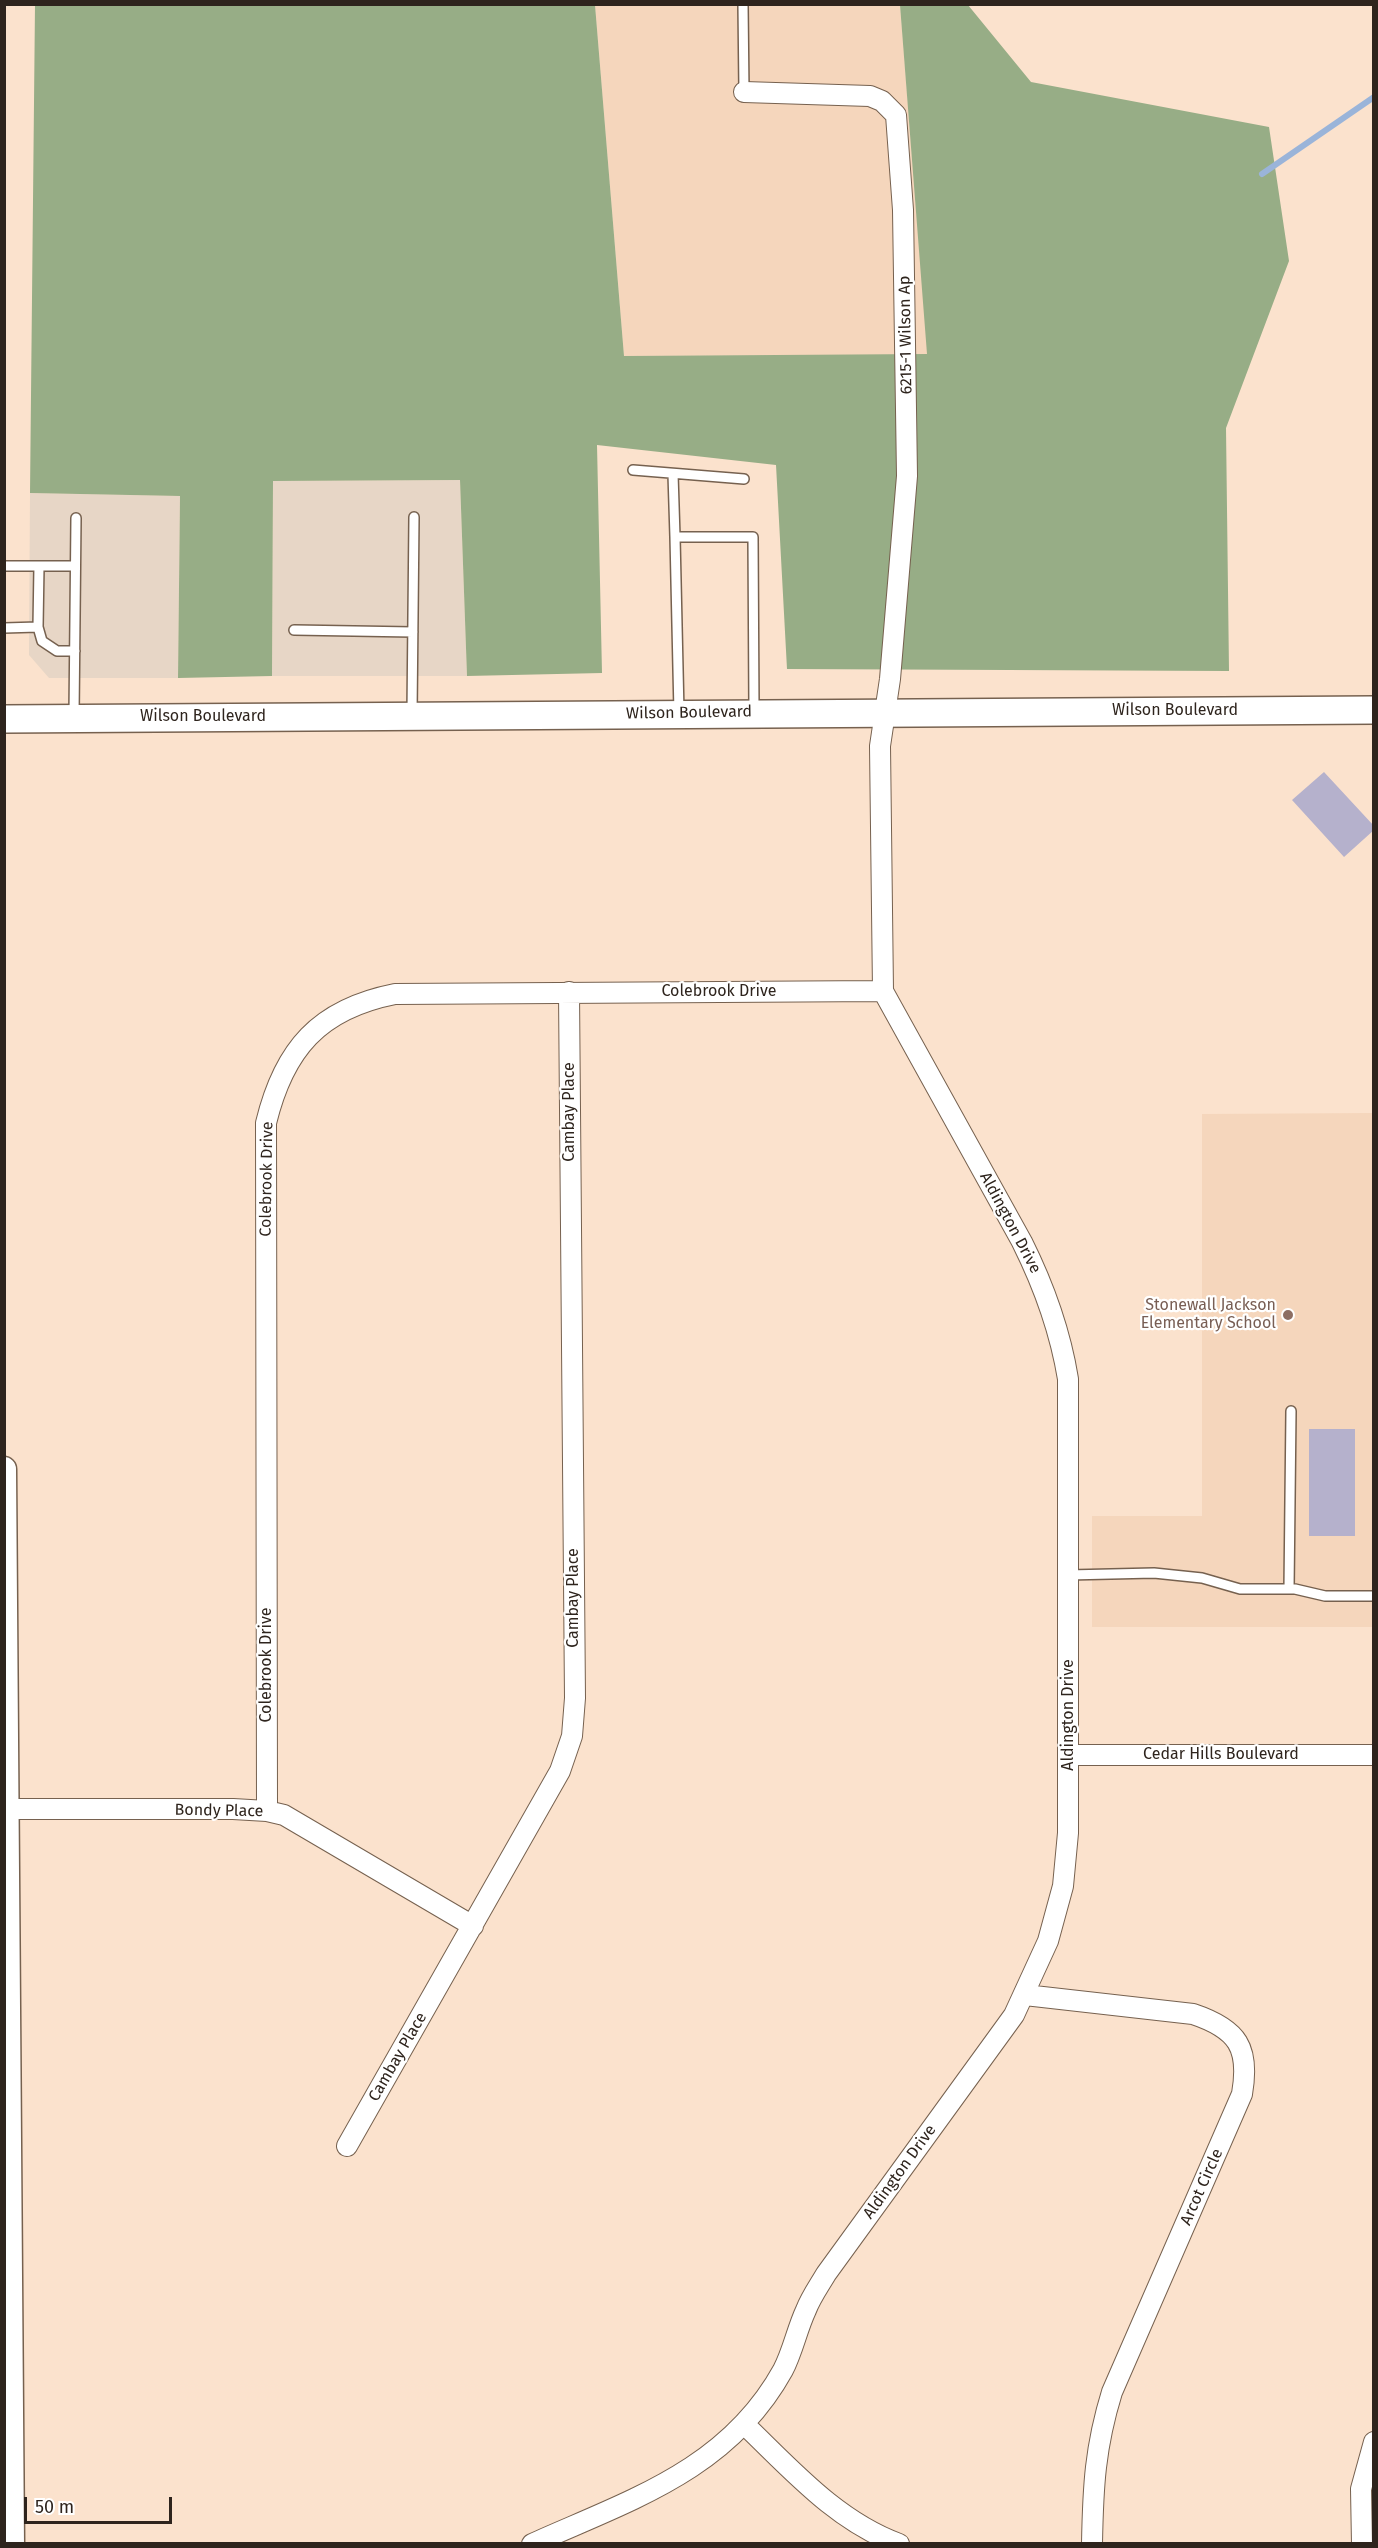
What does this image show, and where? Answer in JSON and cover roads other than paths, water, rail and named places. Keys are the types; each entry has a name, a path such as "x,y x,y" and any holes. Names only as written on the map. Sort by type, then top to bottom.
{"main road":[{"name":"Wilson Boulevard","path":"4,719 1374,710"}],"street":[{"name":"6215-1 Wilson Ap","path":"744,92 870,96 882,101 896,115 903,210 907,476 885,712"},
{"name":"Aldington Drive","path":"532,2544 667,2483 704,2461 744,2424 783,2369 806,2309 826,2274 994,2045 1025,1995 1048,1941 1063,1886 1068,1833 1069,1755 1068,1379 1054,1317 1042,1281 883,991 880,746 885,712"},
{"name":"Colebrook Drive","path":"267,1811 266,1123 274,1089 286,1064 305,1040 333,1016 365,1000 395,994 883,991"},
{"name":"Cambay Place","path":"347,2146 560,1771 572,1736 575,1686 569,992"},
{"path":"4,1468 12,2544"},
{"name":"Cedar Hills Boulevard","path":"1069,1755 1374,1755"},
{"name":"Bondy Place","path":"6,1809 267,1811 284,1815 473,1926"},
{"name":"Arcot Circle","path":"1025,1995 1193,2014 1217,2022 1234,2036 1244,2055 1245,2076 1242,2094 1113,2392 1100,2433 1093,2479 1092,2544"},
{"path":"744,2424 837,2511 853,2523 899,2544"},
{"path":"1362,2544 1361,2490 1374,2442"}],"lane":[{"path":"743,4 744,92"},
{"path":"633,470 744,479"},
{"path":"674,474 679,714"},
{"path":"412,716 414,517"},
{"path":"74,718 76,518"},
{"path":"675,537 753,537 754,713"},
{"path":"4,566 75,566"},
{"path":"39,566 38,627 42,641 57,651 75,651"},
{"path":"4,628 38,627"},
{"path":"294,630 413,632"},
{"path":"1289,1589 1291,1411"},
{"path":"1068,1575 1154,1574 1202,1578 1240,1589 1289,1589 1325,1596 1374,1596"}],"waterway":[{"path":"1262,174 1374,97"}],"place":[{"name":"Stonewall Jackson Elementary School","path":"1288,1315"}]}
